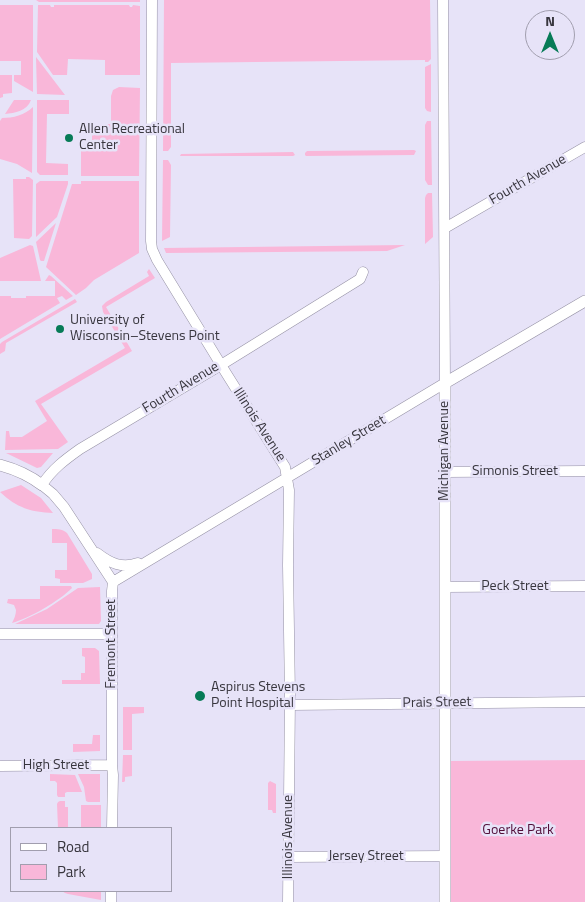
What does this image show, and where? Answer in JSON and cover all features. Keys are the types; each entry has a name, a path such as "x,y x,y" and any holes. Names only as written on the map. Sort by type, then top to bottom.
{"street":[{"name":"Illinois Avenue","path":"152,0 151,245 156,258 221,365 286,466 288,478 290,705 288,902"},
{"name":"Michigan Avenue","path":"443,0 446,472 445,902"},
{"name":"Fourth Avenue","path":"444,228 585,147"},
{"name":"Fourth Avenue","path":"42,484 54,469 80,449 360,279 363,272"},
{"name":"Stanley Street","path":"113,582 585,301"},
{"path":"0,465 23,473 42,484"},
{"name":"Simonis Street","path":"446,472 585,471"},
{"name":"Fremont Street","path":"42,484 64,507 113,582 112,827"},
{"path":"90,548 116,565 135,565 155,557"},
{"name":"Peck Street","path":"445,587 585,586"},
{"path":"0,634 112,634"},
{"name":"Prais Street","path":"290,705 585,702"},
{"name":"High Street","path":"0,766 112,765"},
{"name":"Jersey Street","path":"288,857 444,856"}],"green space":[{"path":"36,0 140,0 140,2 39,2"},
{"path":"164,0 430,0 431,59 428,62 425,62 425,60 171,63 171,147 168,151 163,151"},
{"path":"0,5 33,5 33,92 14,81 14,75 21,75 21,61 0,61"},
{"path":"38,5 50,5 51,7 54,7 54,5 140,6 140,75 105,75 105,60 68,59 67,75 53,75 37,52"},
{"path":"36,57 65,95 37,94"},
{"path":"431,64 431,112 425,108 425,67"},
{"path":"0,75 12,75 12,93 3,94 3,97 0,98"},
{"path":"119,87 140,88 139,176 81,176 81,151 92,151 92,124 111,124 111,96 113,90"},
{"path":"14,100 31,100 24,109 5,114"},
{"path":"37,100 69,100 69,114 47,114 46,163 68,164 68,175 40,175 37,172"},
{"path":"33,107 32,173 17,164 0,159 0,121 2,118 23,114"},
{"path":"427,121 431,121 432,185 428,185 425,180 425,125"},
{"path":"307,151 416,151 414,155 305,155"},
{"path":"293,152 295,155 293,156 180,156 181,154"},
{"path":"163,160 168,160 171,165 170,237 162,241"},
{"path":"26,177 33,180 32,236 29,239 14,238 13,179 26,179"},
{"path":"40,181 68,181 68,184 57,217 36,237 36,184"},
{"path":"81,181 139,181 139,253 94,280 76,295 46,267 72,184 81,184"},
{"path":"428,193 432,193 433,237 425,244 425,198"},
{"path":"56,223 44,261 41,261 36,242"},
{"path":"30,245 33,246 41,281 0,281 0,258"},
{"path":"405,245 387,251 166,253 164,248"},
{"path":"149,269 155,278 106,307 132,351 41,404 68,442 58,449 5,450 6,431 9,431 10,437 22,437 47,421 35,401 125,348 103,312 102,306 149,276 147,272"},
{"path":"49,275 73,296 66,300 62,296 57,298 60,303 0,339 0,296 26,298 26,296 55,296 55,281 45,281"},
{"path":"75,299 77,302 6,343 5,351 0,354 0,344 2,342"},
{"path":"6,453 53,453 41,467 37,468"},
{"path":"21,485 41,498 53,513 38,512 25,508 12,502 0,492"},
{"path":"52,529 62,530 67,533 92,574 92,579 83,583 60,583 60,579 55,578 55,570 67,570 67,543 52,543"},
{"path":"40,586 71,586 72,588 44,608 12,623 16,610 14,605 7,603 8,599 40,599"},
{"path":"100,587 101,621 99,624 15,624 47,609 78,588"},
{"path":"82,648 95,648 99,651 100,684 62,684 62,680 81,680 81,673 85,673 85,657 82,656"},
{"path":"123,707 144,707 144,713 132,714 132,750 123,750"},
{"path":"93,735 100,735 100,751 73,752 73,744 92,744"},
{"path":"123,755 132,755 132,776 125,777 125,781 122,782"},
{"name":"Goerke Park","path":"585,760 585,902 451,902 450,761"},
{"path":"50,774 75,775 82,792 67,792 65,797 58,797 57,783 50,781"},
{"path":"78,774 100,774 100,802 86,801 84,787"},
{"path":"270,781 276,784 276,813 268,810 268,783"},
{"path":"65,801 65,807 68,807 68,827 58,827 58,802"},
{"path":"81,805 101,805 101,827 81,827"},
{"path":"64,892 101,892 101,900 68,894"}],"place":[{"name":"Allen Recreational Center","path":"69,138"},
{"name":"University of Wisconsin–Stevens Point","path":"60,329"},
{"name":"Aspirus Stevens Point Hospital","path":"200,696"}]}
